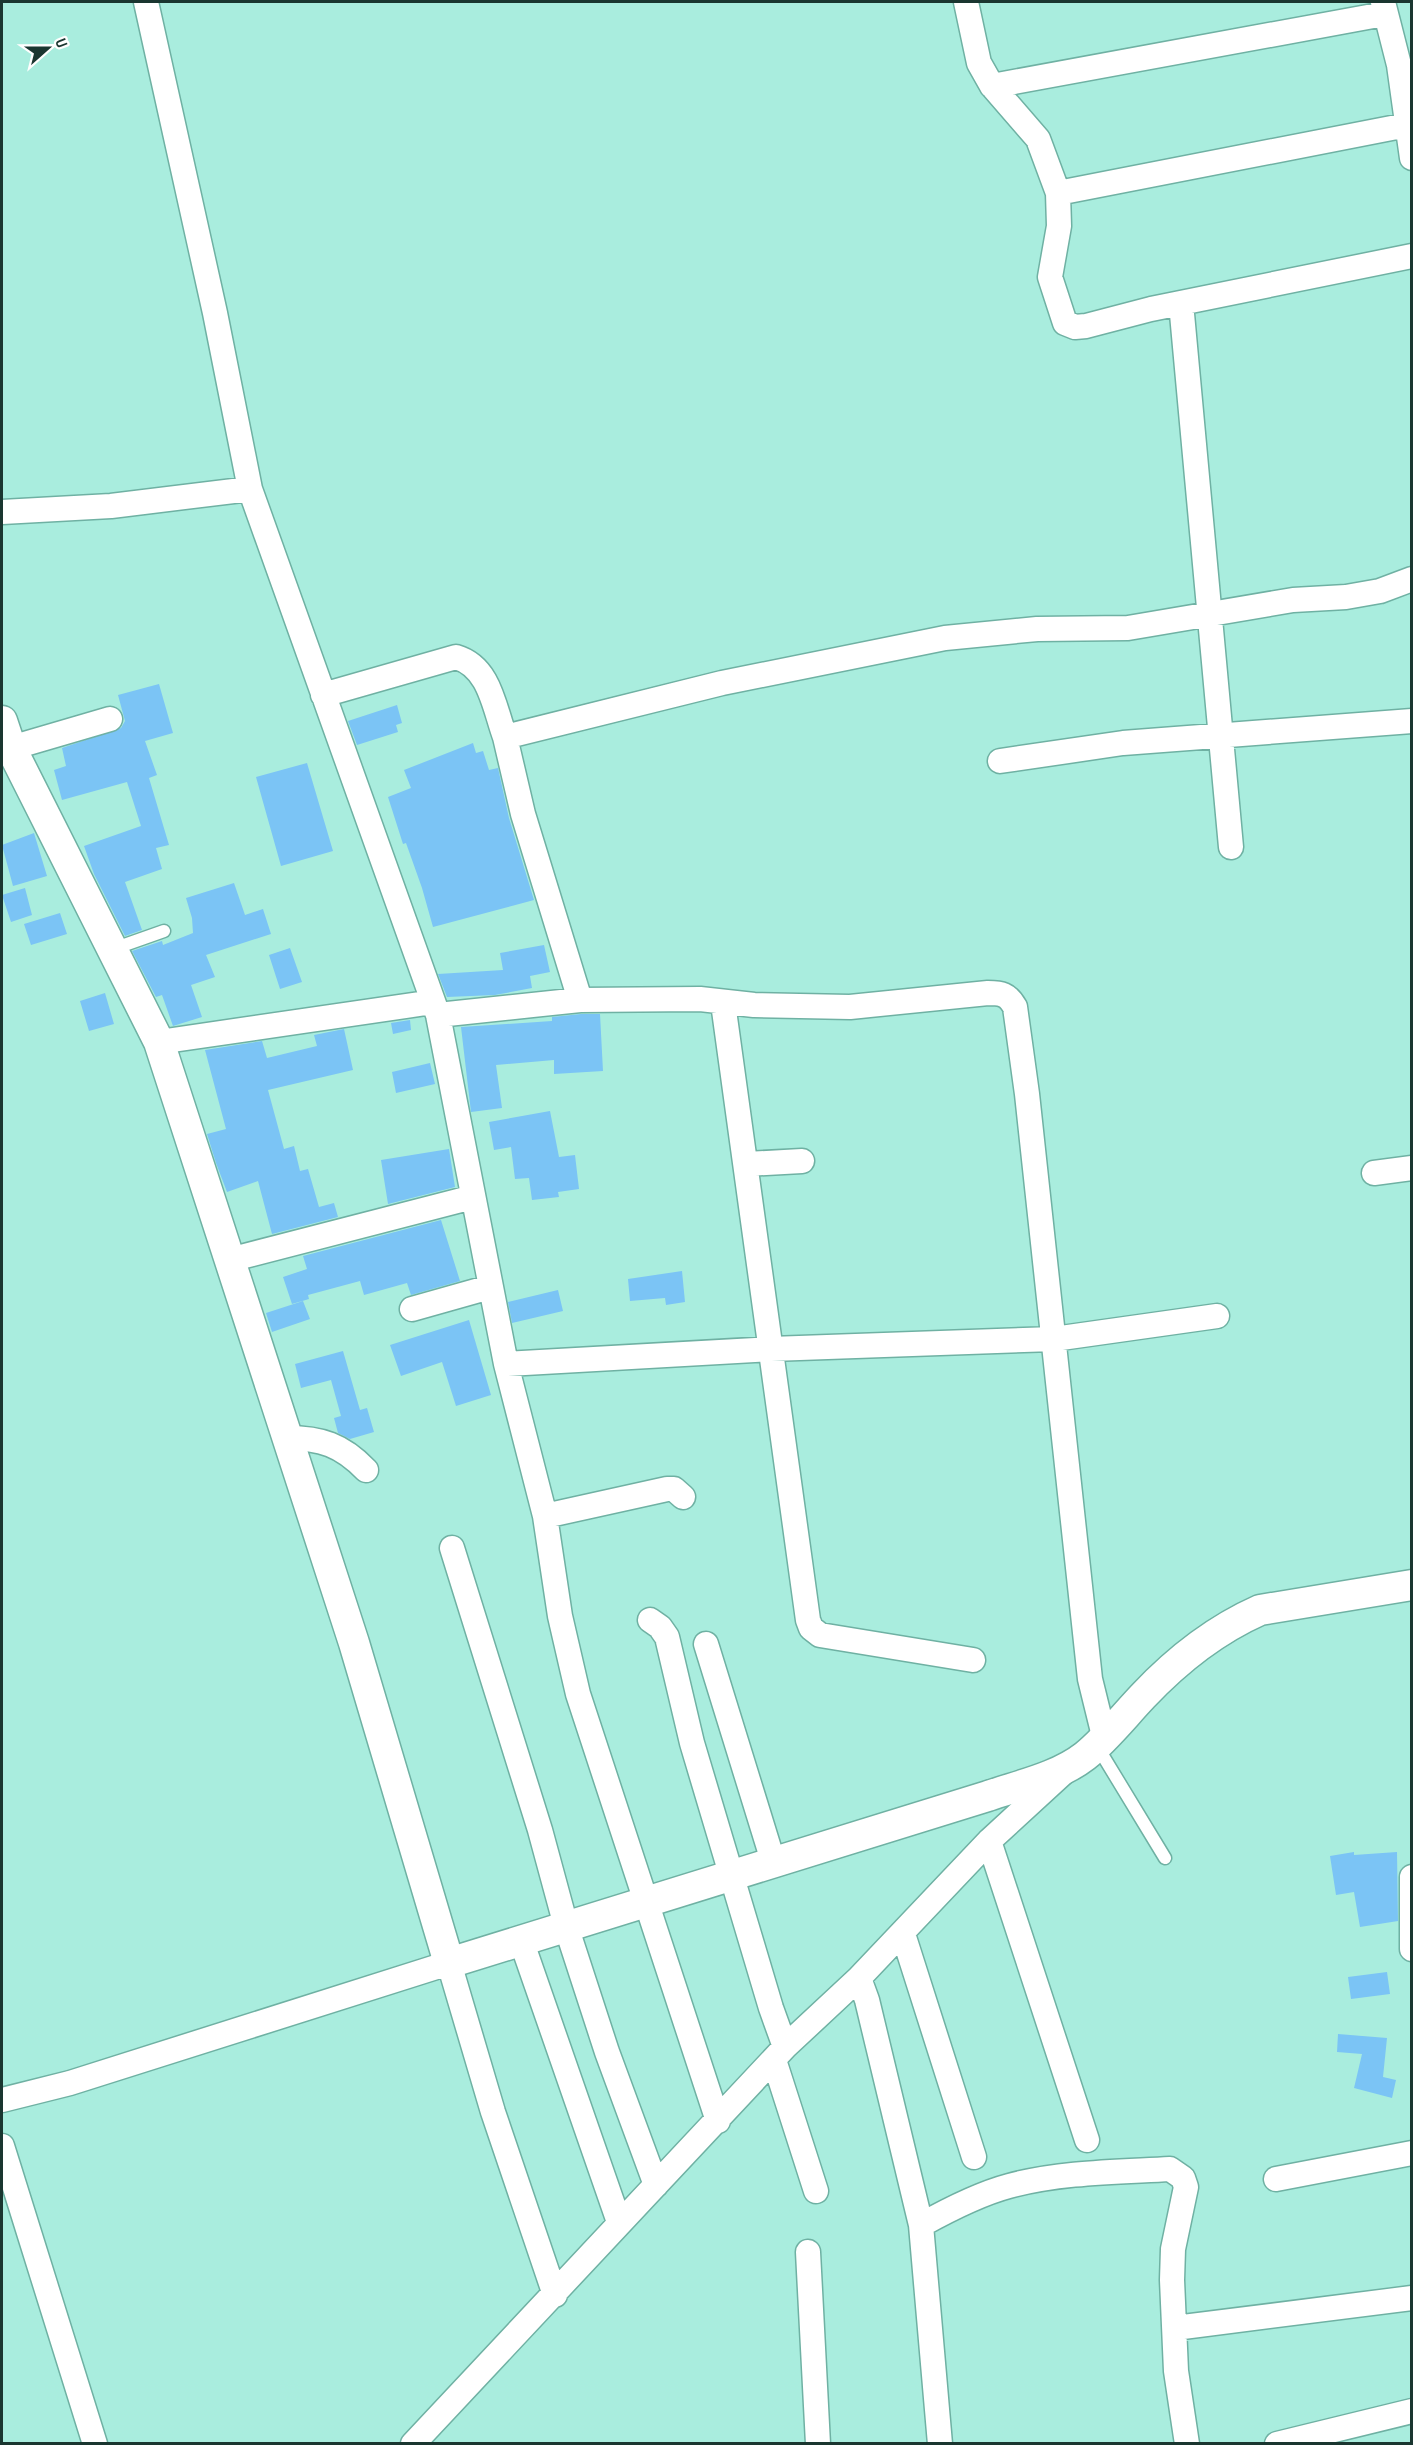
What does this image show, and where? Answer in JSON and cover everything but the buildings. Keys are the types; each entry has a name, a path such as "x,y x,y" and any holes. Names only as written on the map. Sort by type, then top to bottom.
{"street":[{"path":"146,2 215,313 250,489 436,1008 506,1364 545,1516 555,1593 578,1694 718,2121"},
{"path":"966,2 978,63 992,86 1038,139 1058,193 1059,226 1050,277 1065,324 1086,326 1181,303 1412,256"},
{"path":"992,86 1383,8 1399,65 1412,158"},
{"path":"1058,193 1407,125"},
{"path":"1181,303 1231,847"},
{"path":"2,512 111,506 250,489"},
{"path":"505,737 733,681 945,638 1026,630 1128,628 1293,600 1346,597 1380,591 1412,579"},
{"path":"323,695 456,657 470,661 483,677 505,737 523,814 580,1000"},
{"path":"110,719 6,734 159,1042 361,1665 493,2112 555,2295"},
{"path":"1000,761 1123,743 1412,721"},
{"path":"159,1042 436,1008 580,1000 674,998 723,1003 850,1007 1003,993 1011,999 1015,1007 1027,1094 1090,1679 1100,1740"},
{"path":"723,1003 811,1628 820,1635 972,1660"},
{"path":"746,1164 802,1161"},
{"path":"1374,1173 1412,1168"},
{"path":"229,1260 473,1197"},
{"path":"412,1309 490,1287"},
{"path":"506,1364 771,1349 1054,1339 1217,1317"},
{"path":"287,1438 312,1438 332,1445 353,1456 366,1470"},
{"path":"545,1516 667,1489 674,1489 683,1497"},
{"path":"452,1548 540,1830 566,1926 607,2052 656,2185"},
{"path":"413,2444 780,2054 903,1934 989,1841 1100,1740 1190,1652 1222,1629 1260,1610 1404,1586"},
{"path":"650,1620 660,1627 667,1637 692,1743 731,1875 816,2191"},
{"path":"706,1644 773,1861"},
{"path":"2,2100 70,2083 449,1962 988,1796 1070,1766"},
{"path":"989,1841 1087,2140"},
{"path":"1412,1876 1412,1950"},
{"path":"903,1934 974,2157"},
{"path":"521,1940 620,2222"},
{"path":"859,1978 867,2000 915,2192 920,2223 940,2444"},
{"path":"2,2146 95,2444"},
{"path":"1276,2179 1412,2153"},
{"path":"920,2223 1009,2186 1074,2174 1170,2169 1179,2173 1186,2187 1173,2249 1172,2280 1178,2381 1187,2444"},
{"path":"808,2252 818,2444"},
{"path":"1175,2328 1412,2298"},
{"path":"1277,2444 1412,2411"}],"lane":[{"path":"113,950 165,931"},
{"path":"1100,1740 1165,1858"}]}
